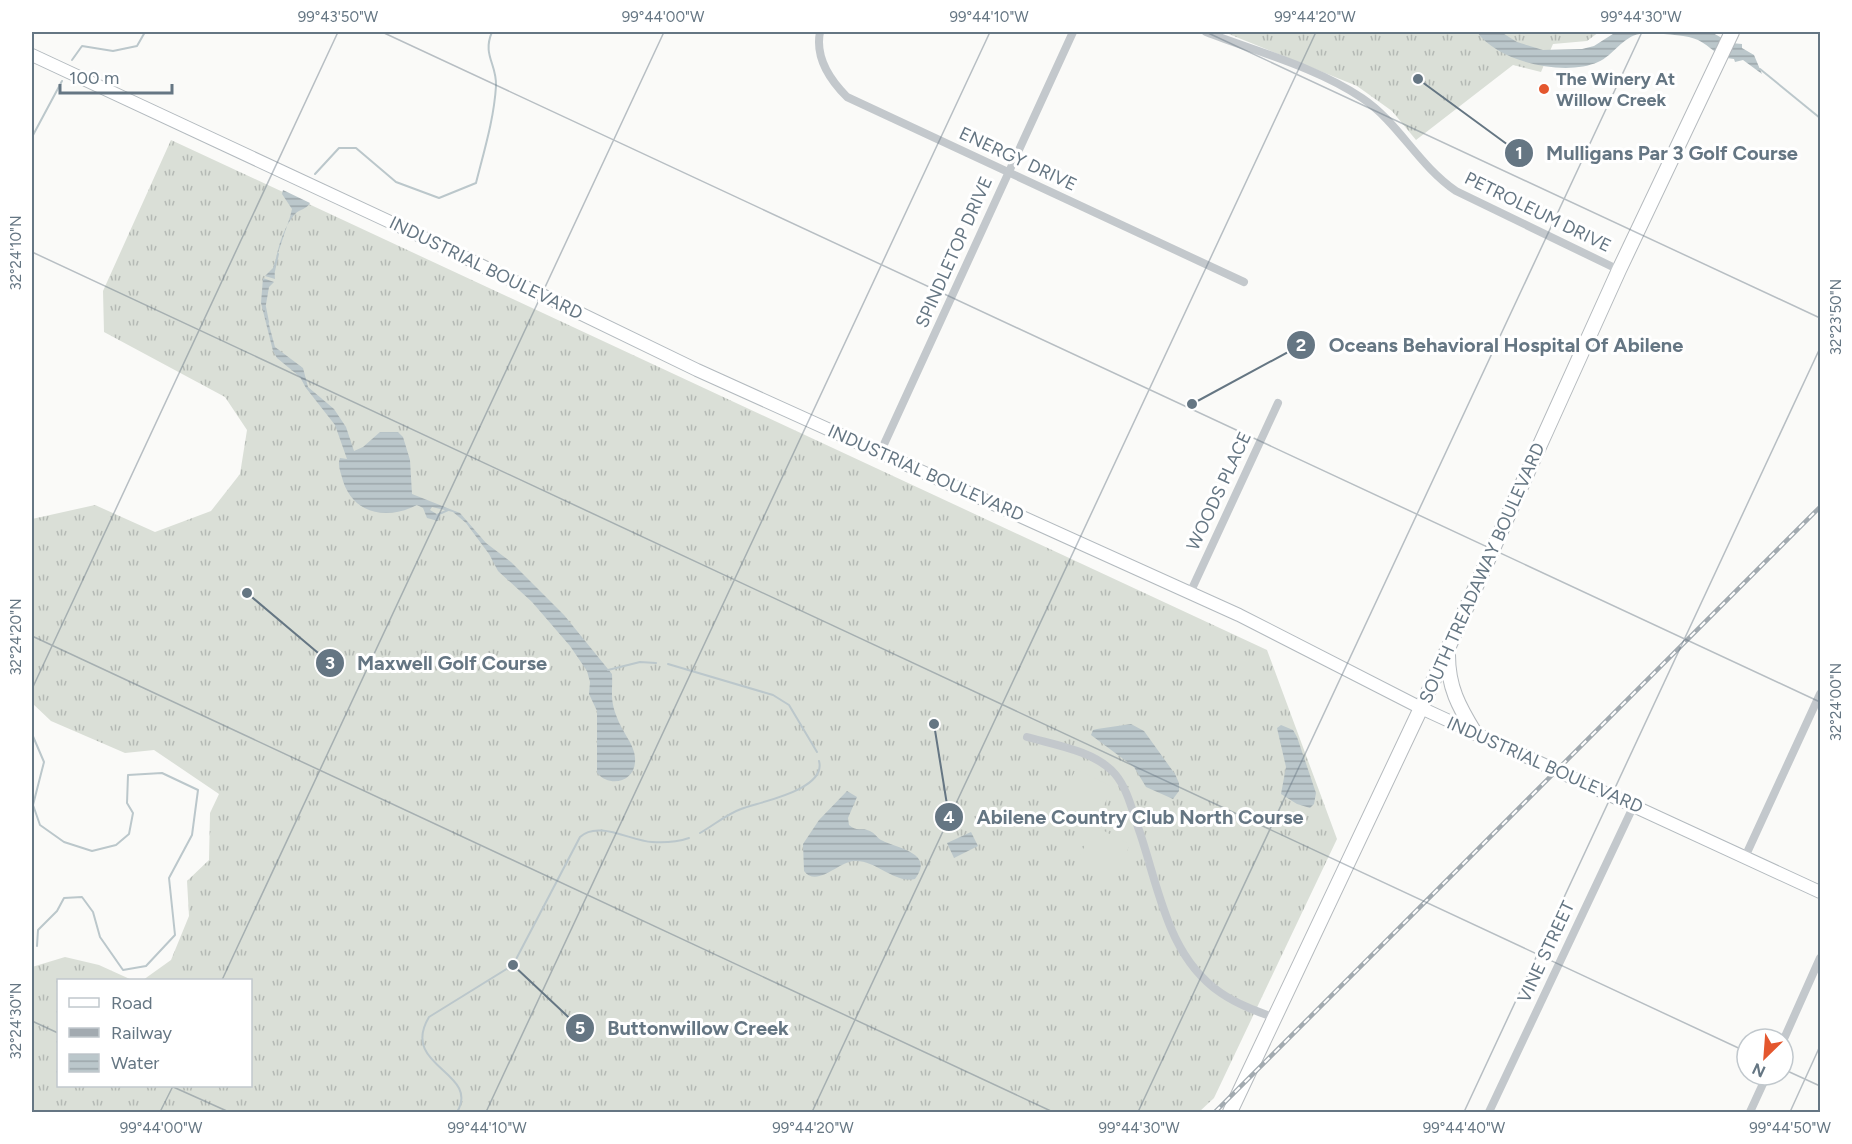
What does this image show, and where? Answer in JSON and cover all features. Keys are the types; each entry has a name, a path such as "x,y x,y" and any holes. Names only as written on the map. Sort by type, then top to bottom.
{"main road":[{"name":"SOUTH TREADAWAY BOULEVARD","path":"1230,1113 1421,708 1620,270 1732,32"},
{"name":"INDUSTRIAL BOULEVARD","path":"32,55 433,242 697,370 1190,593 1421,708 1821,892"},
{"path":"1448,647 1450,686 1456,702 1476,733"}],"street":[{"name":"ENERGY DRIVE","path":"820,32 824,66 835,86 847,98 1244,282"},
{"name":"SPINDLETOP DRIVE","path":"880,453 1073,32"},
{"name":"PETROLEUM DRIVE","path":"1206,32 1305,70 1362,99 1400,132 1419,159 1437,178 1455,191 1620,270"},
{"name":"WOODS PLACE","path":"1190,593 1278,403"},
{"path":"1745,857 1821,694"},
{"path":"1027,737 1093,759 1115,774 1134,817 1172,931 1187,958 1205,980 1221,993 1275,1018"},
{"name":"VINE STREET","path":"1489,1113 1634,805"},
{"path":"1789,1027 1821,958"},
{"path":"1750,1112 1761,1087"}],"green space":[{"path":"1224,32 1599,32 1587,41 1553,44 1541,72 1513,65 1416,140 1392,111 1357,86"},
{"path":"171,140 1267,650 1337,839 1214,1098 1199,1112 32,1112 32,967 65,957 99,965 130,979 57,979 57,1087 252,1087 252,979 144,979 171,960 189,916 187,881 209,860 210,813 219,794 154,750 125,753 51,721 32,703 32,519 95,505 155,532 211,511 240,474 247,430 225,397 104,332 103,291"},
{"path":"1076,769 1113,787 1095,823 1058,805"},
{"path":"1095,826 1130,845 1113,879 1077,861"}],"water":[{"path":"1477,32 1501,32 1517,42 1543,50 1582,49 1594,46 1616,32 1711,32 1731,43 1742,44 1742,48 1754,55 1762,74 1743,60 1735,62 1734,59 1719,54 1698,40 1678,35 1640,34 1628,38 1598,62 1568,68 1533,64 1516,59 1487,43"},
{"path":"283,190 310,203 295,214 287,226 292,209 282,194"},
{"path":"287,226 276,258 282,236"},
{"path":"276,258 275,279 265,276 273,268"},
{"path":"263,278 274,282 269,287 265,310 275,347 303,368 308,387 334,409 346,427 354,451 363,447 380,432 398,432 403,437 410,460 412,494 460,513 486,543 511,562 564,615 612,674 613,707 631,744 635,758 635,766 628,777 609,781 597,773 597,711 589,694 590,682 587,671 570,646 532,602 498,571 489,554 466,523 453,512 432,507 430,510 440,516 438,521 427,518 423,508 417,505 395,512 373,511 355,501 348,492 339,463 340,458 347,459 335,425 300,377 277,358 273,351 261,303"},
{"path":"1131,724 1144,731 1175,774 1179,783 1179,791 1173,799 1146,787 1134,767 1091,735 1093,730"},
{"path":"1281,725 1293,730 1297,737 1316,793 1314,804 1310,808 1297,804 1281,794 1286,767 1277,728"},
{"path":"847,791 857,797 848,818 849,825 870,831 881,840 912,853 921,863 915,879 900,878 862,861 848,862 821,876 815,877 804,871 803,844 819,820"},
{"path":"971,832 978,846 954,858 947,843"}],"waterway":[{"path":"72,60 82,46 113,51 137,46 145,32"},
{"path":"315,174 339,148 356,148 396,182 439,198 476,183 495,98 496,78 489,53 489,40 492,32"},
{"path":"1760,69 1820,118"},
{"path":"32,137 62,81"},
{"path":"274,271 278,254"},
{"path":"265,307 268,322"},
{"path":"437,515 448,510"},
{"path":"608,670 640,662 656,663"},
{"path":"668,664 773,695 789,705 817,752"},
{"path":"32,734 44,762 33,805 40,825 64,842 92,851 116,845 129,834 133,813 127,803 128,775 162,773 198,790 192,835 169,878 175,935 146,966 123,970 100,937 93,912 82,897 64,898 57,911 38,930 37,946"},
{"path":"700,833 736,811 803,787 813,780 819,771 819,761"},
{"path":"457,1112 461,1098 459,1087 431,1058 424,1047 423,1034 429,1017 513,965 580,837 596,830 652,842 671,842 689,838"}],"railway":[{"path":"1215,1112 1820,507"}],"place":[{"name":"Mulligans Par 3 Golf Course","path":"1418,79"},
{"name":"The Winery At Willow Creek","path":"1544,89"},
{"name":"Oceans Behavioral Hospital Of Abilene","path":"1192,404"},
{"name":"Maxwell Golf Course","path":"247,593"},
{"name":"Abilene Country Club North Course","path":"934,724"},
{"name":"Buttonwillow Creek","path":"513,965"}]}
